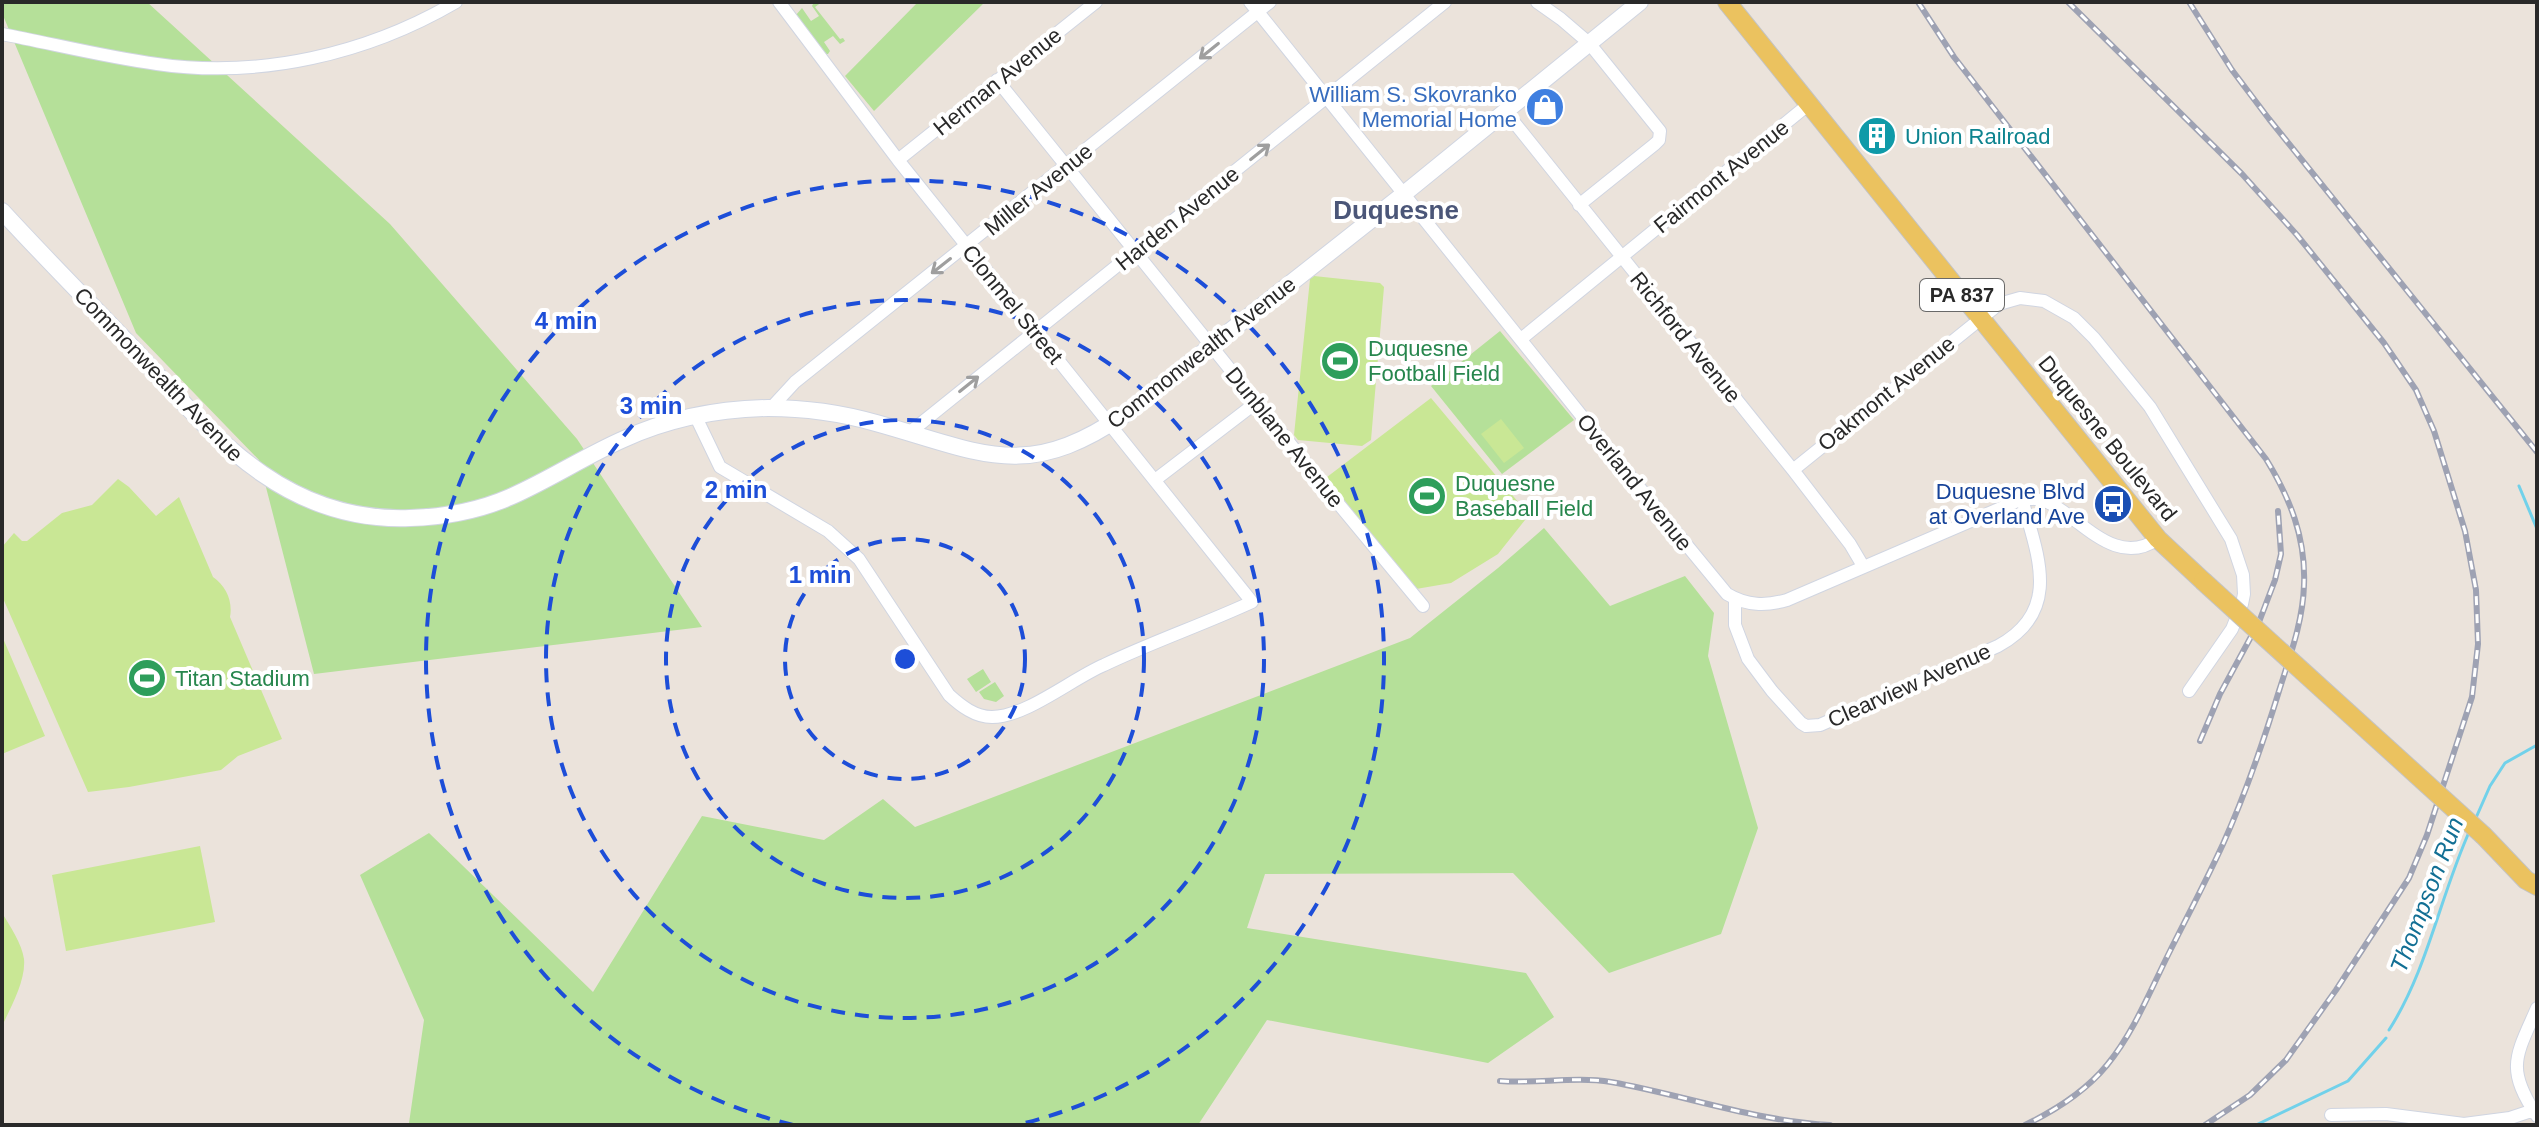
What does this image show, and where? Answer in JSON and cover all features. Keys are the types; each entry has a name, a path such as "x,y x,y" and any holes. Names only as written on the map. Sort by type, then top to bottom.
{"main road":[{"name":"Duquesne Boulevard","path":"1727,2 2158,539 2484,836 2526,880 2537,886"},
{"name":"Duquesne Boulevard","path":"2504,856 2537,871"}],"street":[{"path":"2,34 157,64 212,68 256,66 296,61 357,47 398,32 456,2"},
{"name":"Clonmel Street","path":"695,415 720,467 828,531 859,559 940,683 966,709 990,717 1014,712 1070,686 1103,665 1252,602 898,160 779,2"},
{"name":"Herman Avenue","path":"898,160 1096,2"},
{"name":"Miller Avenue","path":"771,408 795,382 1066,165 1254,7 1270,2"},
{"name":"Harden Avenue","path":"909,433 1445,2"},
{"path":"1537,2 1589,43 1658,126 1660,136 1655,144 1579,205"},
{"name":"Commonwealth Avenue","path":"2,211 234,454 289,492 332,509 367,516 402,518 472,510 509,497 639,432 695,415 737,409 771,408 837,414 967,451 1015,456 1060,449 1110,424 1405,193 1640,2"},
{"name":"Overland Avenue","path":"1254,7 1715,581 1735,599"},
{"name":"Dunblane Avenue","path":"997,80 1423,606"},
{"name":"Fairmont Avenue","path":"1521,339 1809,104"},
{"name":"Richford Avenue","path":"1505,111 1793,470 1850,544 1863,566"},
{"name":"Oakmont Avenue","path":"1793,470 1980,317 2004,302 2026,298 2044,301 2082,325 2150,407 2231,539 2243,575 2242,604 2232,629 2189,691"},
{"path":"1155,480 1257,402"},
{"path":"1735,599 1751,604 1777,602 2022,499 2034,498 2054,505 2106,542 2138,548 2158,539"},
{"name":"Clearview Avenue","path":"1735,599 1737,634 1753,669 1801,723 1806,726 1820,725 1998,646 2023,627 2036,607 2042,585 2040,563 2022,499"},
{"path":"2331,1115 2376,1114 2476,1124 2536,1112 2521,1091 2516,1057 2537,1008"}],"green space":[{"path":"2,2 147,2 390,224 577,439 702,627 314,674 259,460 136,333 2,13"},
{"path":"814,2 822,2 815,7 840,39 845,41 840,44 833,36 824,42 830,51 828,54 796,15 802,8 811,21 819,16 812,6"},
{"path":"918,2 985,2 874,111 845,76"},
{"name":"Duquesne Football Field","path":"1314,276 1380,283 1384,287 1371,440 1362,446 1298,440 1294,435 1310,279"},
{"path":"1500,331 1574,420 1502,474 1431,386"},
{"name":"Duquesne Baseball Field","path":"1431,398 1529,515 1498,554 1451,583 1416,589 1327,477"},
{"path":"1501,419 1524,448 1504,463 1481,434"},
{"name":"Titan Stadium","path":"118,479 156,516 179,497 213,577 228,594 230,617 282,739 238,756 221,770 88,792 2,596 2,547 14,533 22,541 27,541 62,513 92,505"},
{"path":"1544,528 1610,606 1685,576 1714,613 1708,656 1758,828 1721,934 1609,973 1513,873 1265,874 1247,928 1526,973 1554,1017 1488,1063 1267,1020 1198,1125 409,1123 424,1020 360,875 429,833 593,992 702,816 824,840 883,799 915,827 1410,638"},
{"path":"2,636 45,736 2,754"},
{"path":"983,669 991,682 976,692 967,679"},
{"path":"995,682 1004,696 996,702 984,699 979,692"},
{"path":"200,846 215,922 66,951 52,875"},
{"path":"2,913 23,953 24,967 2,1026"}],"waterway":[{"name":"Thompson Run","path":"2519,486 2537,529"},
{"name":"Thompson Run","path":"2475,820 2490,786 2505,763 2537,745"},
{"name":"Thompson Run","path":"2389,1030 2414,982 2470,830"},
{"name":"Thompson Run","path":"2256,1125 2348,1081 2386,1038"}],"railway":[{"path":"1918,2 1954,57 2266,459 2295,519 2304,568 2303,598 2295,638 2253,769 2223,844 2141,1011 2117,1052 2089,1084 2069,1100 2025,1125"},
{"path":"2068,2 2242,174 2297,235 2384,343 2416,390 2434,431 2465,531 2476,590 2478,644 2472,697 2427,835 2409,878 2286,1060 2250,1095 2205,1125"},
{"path":"2189,2 2232,70 2269,119 2537,452"},
{"path":"2200,741 2220,694 2259,622 2275,580 2281,554 2278,511"},
{"path":"1500,1081 1611,1082 1747,1113 1830,1125"}],"place":[{"name":"William S. Skovranko Memorial Home","path":"1545,107"},
{"name":"Union Railroad","path":"1877,136"},
{"name":"Duquesne Football Field","path":"1340,361"},
{"name":"Duquesne Baseball Field","path":"1427,496"},
{"name":"Duquesne Blvd at Overland Ave","path":"2113,504"},
{"name":"Titan Stadium","path":"147,678"}],"district":[{"name":"Duquesne","path":"1396,210"}]}
